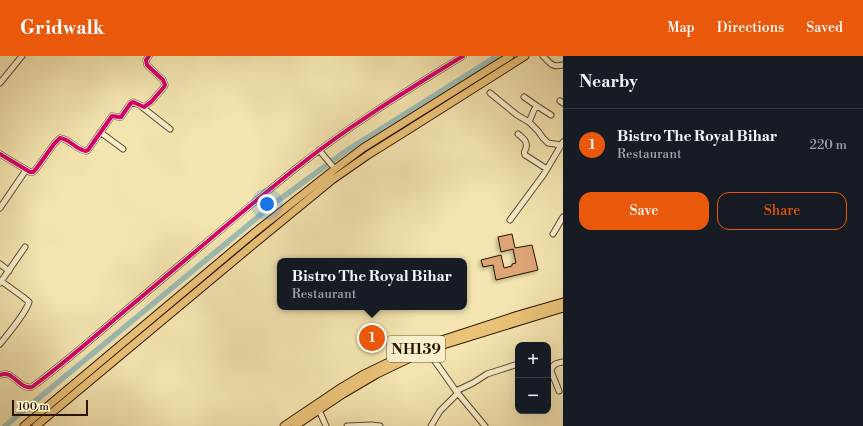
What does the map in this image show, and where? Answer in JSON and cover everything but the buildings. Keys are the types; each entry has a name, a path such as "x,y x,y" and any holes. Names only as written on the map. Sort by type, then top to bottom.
{"highway":[{"path":"24,426 333,167 510,56"},
{"path":"36,426 332,180 368,155 525,56"},
{"name":"NH139","path":"284,426 362,375 420,347 518,314 563,302"},
{"name":"NH139","path":"295,426 377,374 427,350 563,308"}],"street":[{"path":"0,83 22,56"},
{"path":"142,107 151,102 165,85 165,82 147,66 146,60 149,56"},
{"path":"1,373 8,374 29,388 36,384 78,351 241,213 353,126 463,56"},
{"path":"543,56 553,66 563,65"},
{"path":"490,93 529,122 548,143 562,144 547,169 510,220"},
{"path":"524,97 551,115"},
{"path":"0,154 26,170 33,172 60,138 66,139 81,150 88,150 112,116 121,117 132,102 142,107 170,128"},
{"path":"529,122 537,106"},
{"path":"100,132 123,149"},
{"path":"518,134 527,143 525,155 547,169"},
{"path":"320,152 333,167"},
{"path":"0,208 26,170"},
{"path":"553,234 563,218"},
{"path":"0,344 29,302 1,282 25,247"},
{"path":"0,264 9,271"},
{"path":"427,350 457,392 485,426"},
{"path":"551,365 563,362"},
{"path":"431,426 440,411 457,392 487,374 515,365"},
{"path":"551,371 558,391"},
{"path":"319,410 326,426"},
{"path":"347,426 380,426"}],"waterway":[{"path":"5,426 276,202 346,151 497,56"}],"cycle path":[{"path":"0,154 30,172 33,172 60,138 67,140 82,150 88,150 112,116 121,117 133,102 144,107 151,102 164,87 165,85 163,80 147,65 146,60 149,56"},
{"path":"0,375 9,375 23,386 32,387 295,169 377,110 463,56"}],"place":[{"name":"Bistro The Royal Bihar","path":"372,338"}]}
